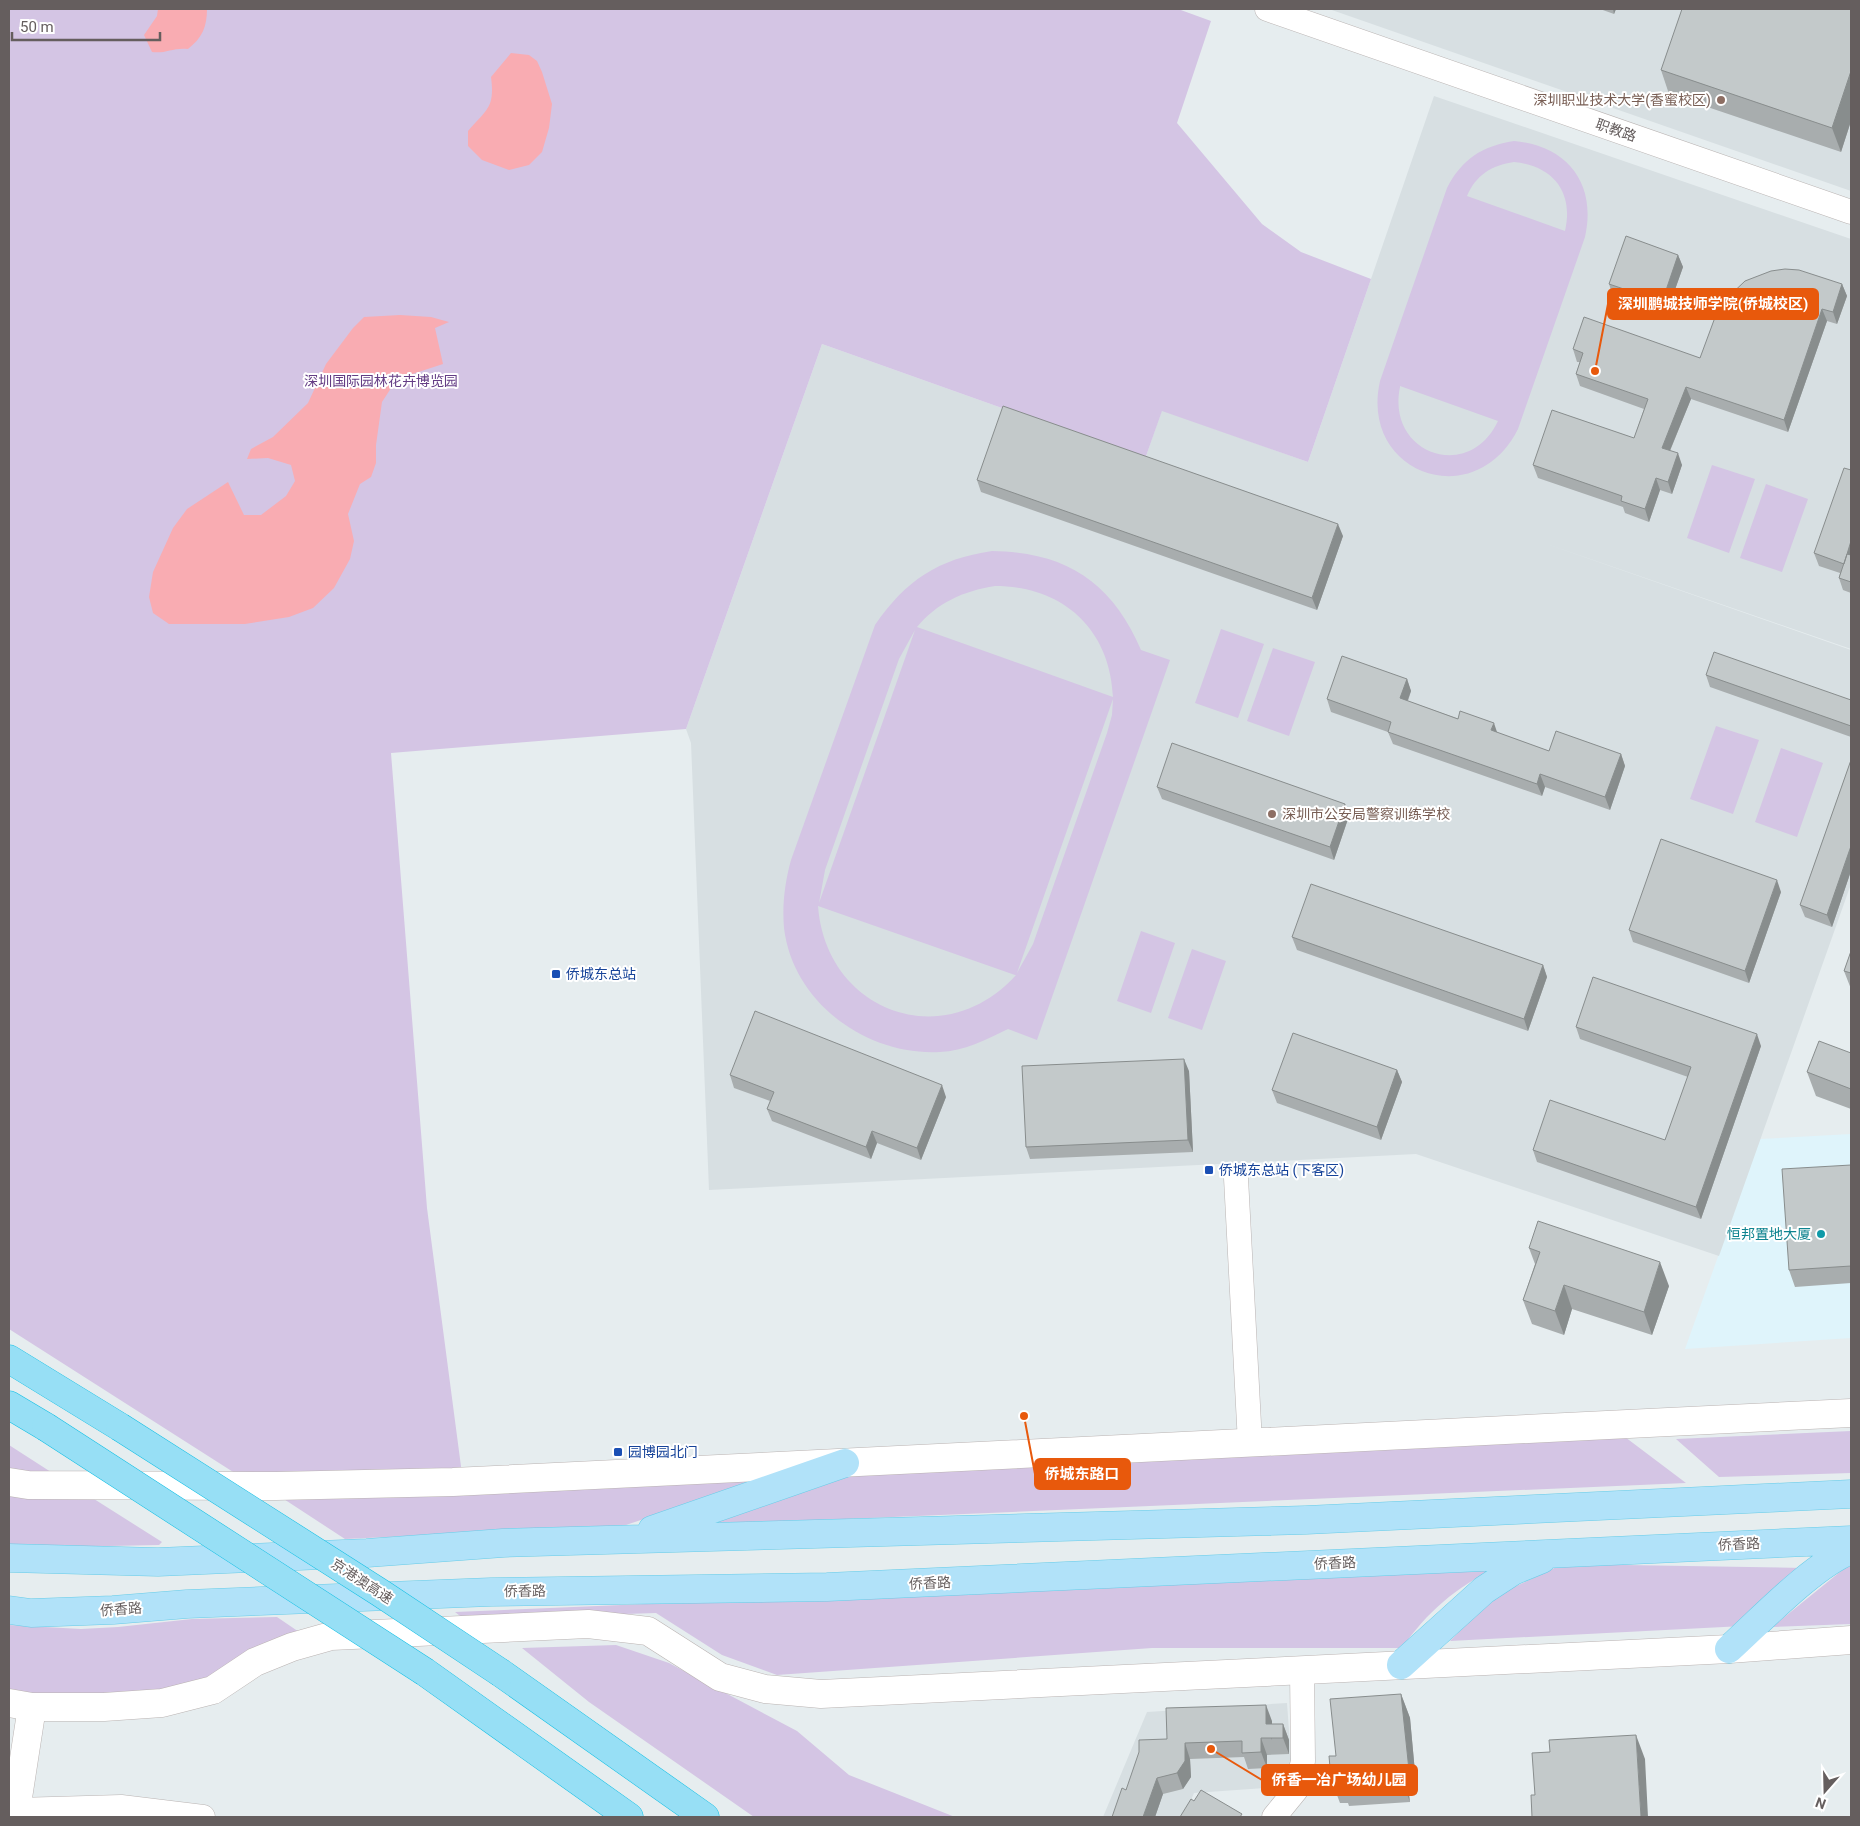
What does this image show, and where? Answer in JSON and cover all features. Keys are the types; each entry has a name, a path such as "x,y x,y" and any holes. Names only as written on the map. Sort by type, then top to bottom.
{"highway":[{"name":"京港澳高速","path":"9,1359 120,1427 379,1592 501,1673 705,1817"},
{"path":"9,1404 425,1672 629,1817"}],"main road":[{"path":"9,1482 28,1485 276,1486 453,1482 1851,1413"},
{"path":"628,1538 845,1463"},
{"path":"9,1558 158,1562 628,1538 1306,1520 1851,1494"},
{"name":"侨香路","path":"9,1610 31,1613 113,1610 187,1604 491,1592 827,1588 1560,1552 1851,1540"},
{"path":"1729,1649 1809,1578 1840,1554 1851,1550"},
{"path":"1401,1665 1484,1590 1513,1571 1560,1552"},
{"path":"16,1814 20,1705 104,1707 162,1703 213,1690 255,1662 292,1647 331,1636 508,1626 588,1624 648,1631 720,1677 765,1689 821,1694 1729,1649 1851,1640"}],"street":[{"name":"职教路","path":"1267,9 1851,212"},
{"path":"1236,1178 1250,1443"},
{"path":"1274,1817 1296,1790 1303,1761 1302,1670"},
{"path":"16,1814 122,1807 203,1817"}],"shaded area":[{"path":"158,9 207,9 205,27 197,41 188,49 152,52 144,35 157,16"},
{"name":"深圳职业技术大学(香蜜校区)","path":"1329,9 1851,9 1851,191"},
{"path":"511,53 529,55 537,61 552,104 549,128 542,152 529,165 509,170 482,160 468,146 468,131 488,107 492,95 491,77"},
{"name":"深圳市公安局警察训练学校","path":"1434,96 1851,239 1851,649 1541,542 1851,650 1851,884 1719,1256 1416,1154 709,1190 691,743 686,729 822,344 1145,459 1162,410 1308,462"},
{"path":"400,315 431,317 449,322 435,328 443,364 397,379 382,402 376,445 376,463 371,477 360,484 348,514 354,541 350,559 334,588 313,608 289,617 245,624 169,624 153,613 149,597 153,572 173,528 187,509 228,482 244,515 261,515 286,496 295,481 291,465 268,458 247,459 251,449 273,437 308,403 326,364 353,328 364,317"},
{"name":"恒邦置地大厦","path":"1851,1134 1851,1338 1685,1349 1760,1139"},
{"path":"1287,1703 1293,1786 1194,1793 1184,1817 1103,1817 1147,1712"}],"green space":[{"name":"深圳国际园林花卉博览园","path":"9,9 1178,9 1211,21 1177,123 1262,224 1301,252 1371,279 1308,462 1162,411 1145,459 822,344 686,729 391,753 427,1208 462,1474 241,1477 9,1329"},
{"path":"1514,141 1533,144 1563,159 1574,171 1582,184 1586,200 1588,218 1585,237 1518,429 1499,455 1475,471 1450,476 1425,472 1403,460 1387,440 1378,413 1380,381 1447,188 1459,169 1466,162 1483,150","holes":["1514,162 1540,169 1558,183 1566,204 1565,231 1467,196 1475,182 1486,172 1506,163","1400,386 1498,421 1485,440 1468,451 1451,455 1433,452 1417,444 1405,429 1399,410"]},
{"path":"1712,465 1755,479 1729,553 1687,538"},
{"path":"1766,484 1808,499 1782,572 1740,558"},
{"path":"992,551 1042,557 1064,565 1083,575 1101,589 1116,606 1141,650 1170,660 1037,1040 1008,1029 958,1050 940,1052 913,1051 886,1045 861,1034 838,1020 818,1001 802,980 790,955 784,928 784,893 791,860 875,625 899,596 925,574 939,566","holes":["995,586 1019,588 1041,594 1061,603 1078,616 1092,632 1103,651 1110,672 1113,697 917,627 933,611 952,599 983,588","915,630 819,903 825,870 899,659","1113,699 1112,715 1107,733 1033,944 1017,973","818,906 1016,975 987,999 956,1013 924,1016 893,1010 865,996 842,973 826,943"]},
{"path":"1221,629 1264,644 1238,718 1195,703"},
{"path":"1273,648 1315,662 1289,736 1247,721"},
{"path":"1716,726 1759,740 1733,814 1690,799"},
{"path":"1781,748 1823,763 1797,837 1755,822"},
{"path":"1141,931 1175,943 1151,1013 1117,1001"},
{"path":"1192,949 1226,961 1202,1030 1168,1018"},
{"path":"1851,1431 1851,1473 1719,1477 1676,1439"},
{"path":"1621,1434 1686,1483 706,1525 854,1463"},
{"path":"9,1445 54,1474 9,1473"},
{"path":"746,1476 748,1484 623,1526 345,1539 270,1490"},
{"path":"9,1489 83,1492 162,1542 159,1545 9,1548"},
{"path":"1851,1563 1851,1624 1772,1627"},
{"path":"1563,1564 1805,1568 1743,1626 1450,1641 1493,1597"},
{"path":"1496,1568 1468,1583 1443,1602 1422,1623 1402,1648 1152,1648 777,1675 722,1655 656,1613 464,1619 455,1612"},
{"path":"277,1617 302,1634 233,1668 191,1684 170,1689 125,1694 77,1695 9,1692 9,1625 81,1629 192,1619"},
{"path":"616,1645 669,1663 797,1731 849,1775 955,1817 754,1817 589,1702 522,1648"}],"building":[{"path":"1682,9 1851,9 1851,71 1832,128 1661,70"},
{"path":"1626,236 1678,255 1662,302 1609,284"},
{"path":"1799,270 1842,284 1833,312 1822,309 1784,420 1686,387 1662,448 1678,453 1668,482 1656,478 1645,509 1621,501 1622,496 1533,465 1552,410 1634,438 1648,399 1576,374 1583,353 1573,349 1584,317 1700,358 1717,312 1725,300 1745,281 1771,271"},
{"path":"1003,406 1338,524 1312,598 977,480"},
{"path":"1844,468 1851,470 1851,541 1844,564 1814,553"},
{"path":"1847,554 1851,555 1851,582 1839,578"},
{"path":"1714,652 1851,700 1851,726 1706,675"},
{"path":"1342,656 1407,679 1400,698 1458,719 1460,711 1494,723 1491,730 1549,751 1556,731 1621,754 1605,797 1540,774 1537,784 1388,732 1391,722 1327,699"},
{"path":"1172,743 1345,804 1330,847 1157,787"},
{"path":"1851,760 1851,846 1827,915 1800,905"},
{"path":"1661,839 1777,880 1745,971 1629,930"},
{"path":"1311,884 1543,965 1524,1019 1292,937"},
{"path":"1851,951 1851,973 1844,971"},
{"path":"1593,977 1757,1034 1696,1207 1533,1150 1550,1100 1665,1140 1691,1067 1576,1027"},
{"path":"755,1011 942,1085 917,1148 872,1131 866,1147 767,1109 774,1092 730,1075"},
{"path":"1293,1033 1397,1070 1377,1127 1272,1090"},
{"path":"1819,1041 1851,1053 1851,1089 1807,1072"},
{"path":"1184,1059 1188,1140 1026,1147 1022,1066"},
{"name":"恒邦置地大厦","path":"1851,1165 1851,1266 1789,1270 1782,1169"},
{"path":"1538,1221 1660,1262 1644,1312 1564,1285 1555,1311 1523,1300 1540,1252 1529,1248"},
{"path":"1401,1694 1409,1770 1401,1771 1401,1778 1340,1782 1340,1779 1331,1779 1329,1756 1336,1756 1330,1699"},
{"path":"1266,1705 1266,1724 1283,1724 1283,1738 1261,1738 1261,1752 1242,1753 1242,1741 1185,1743 1185,1761 1177,1773 1157,1778 1143,1817 1112,1817 1122,1788 1126,1790 1139,1752 1139,1740 1167,1739 1166,1708"},
{"path":"1636,1735 1641,1817 1532,1817 1531,1795 1535,1795 1532,1753 1550,1752 1549,1740"},
{"path":"1201,1790 1242,1814 1240,1817 1180,1817 1191,1799 1194,1801"}],"place":[{"name":"深圳职业技术大学(香蜜校区)","path":"1721,100"},
{"name":"深圳鹏城技师学院(侨城校区)","path":"1595,371"},
{"name":"深圳市公安局警察训练学校","path":"1272,814"},
{"name":"侨城东总站","path":"556,974"},
{"name":"侨城东总站 (下客区)","path":"1209,1170"},
{"name":"恒邦置地大厦","path":"1821,1234"},
{"name":"侨城东路口","path":"1024,1416"},
{"name":"园博园北门","path":"618,1452"},
{"name":"侨香一冶广场幼儿园","path":"1211,1749"}]}
